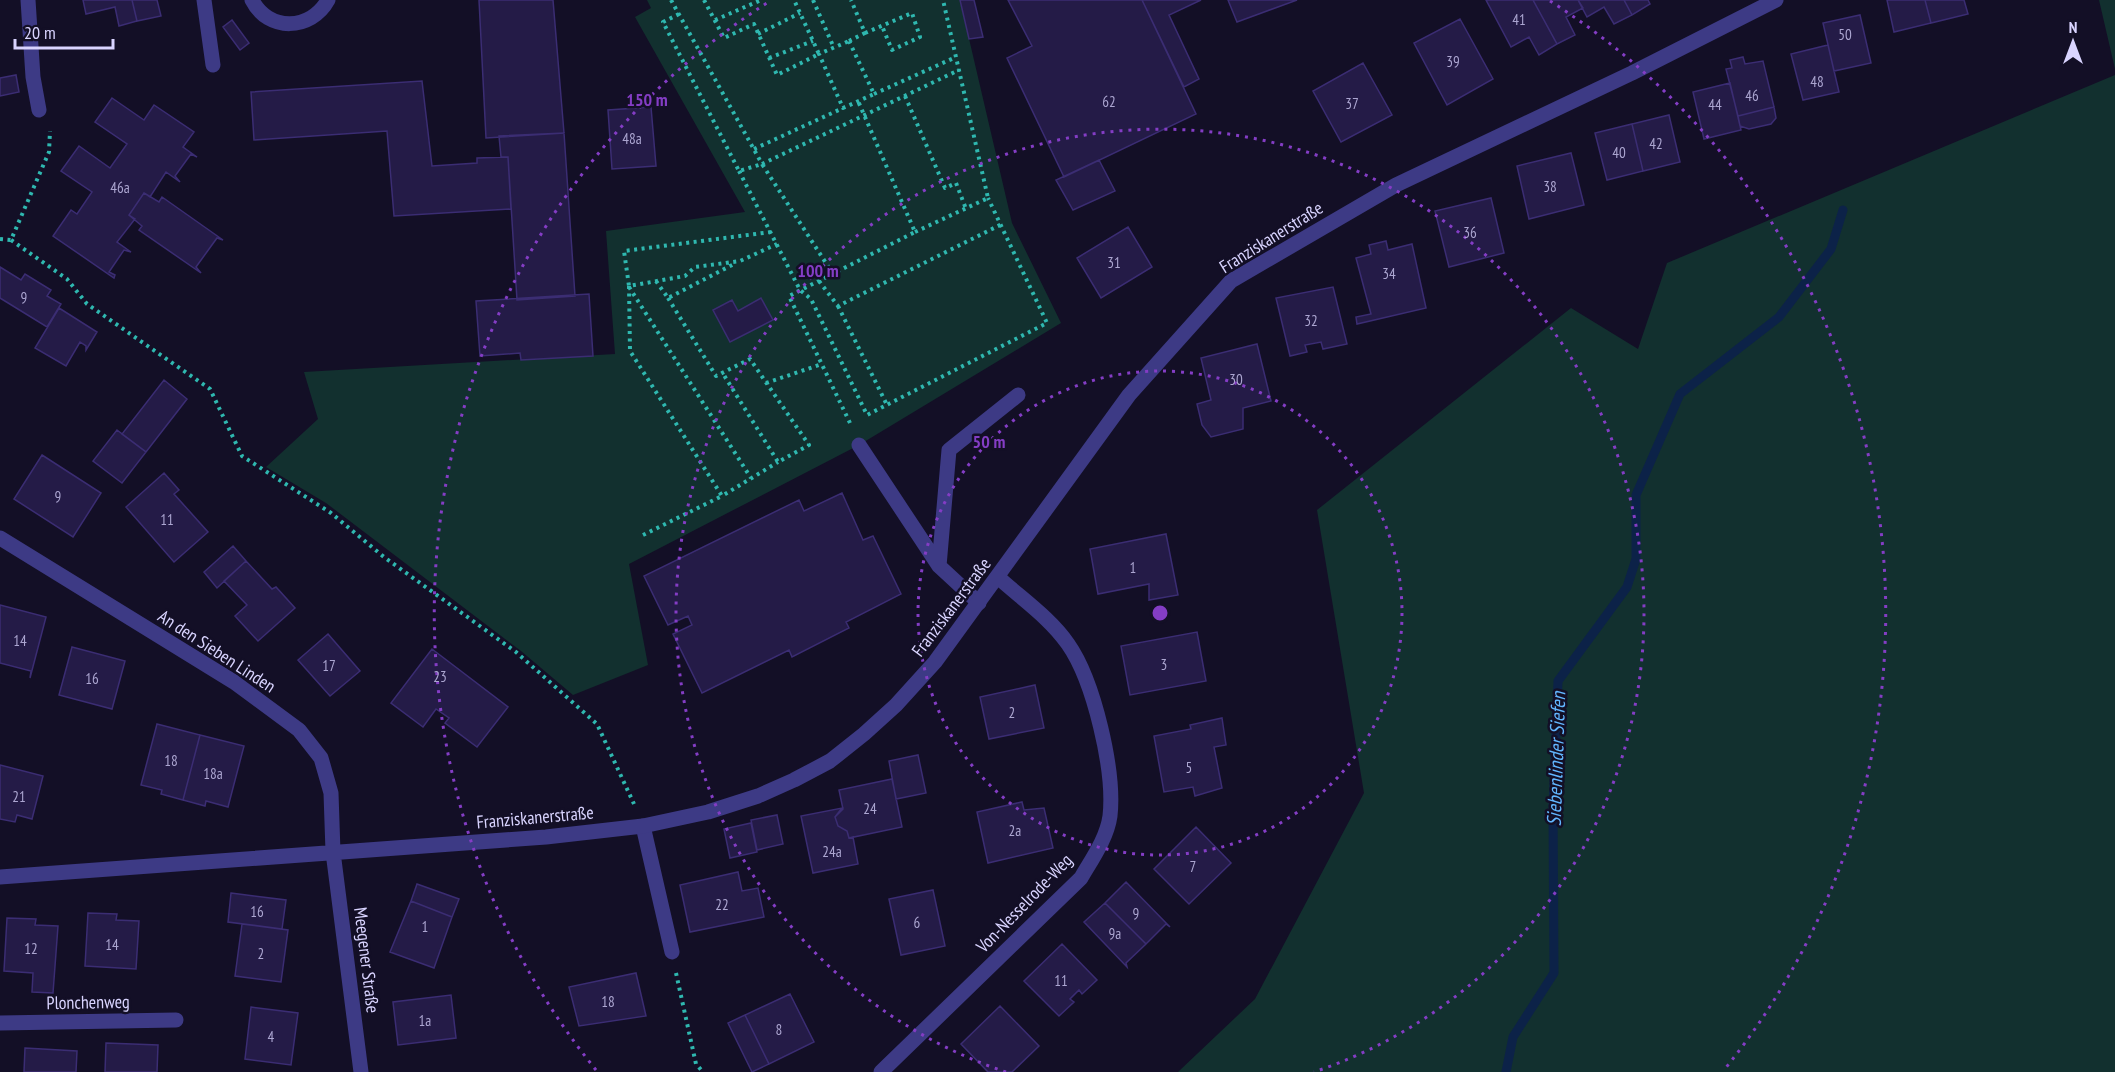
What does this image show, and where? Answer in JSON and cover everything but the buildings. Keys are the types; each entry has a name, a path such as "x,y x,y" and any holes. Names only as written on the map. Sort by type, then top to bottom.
{"street":[{"path":"28,0 33,77 39,110"},
{"path":"204,0 213,65"},
{"path":"252,0 262,15 290,24 305,21 320,13 328,0"},
{"name":"Franziskanerstraße","path":"0,877 546,837 643,826 708,812 758,796 830,761 896,705 935,662 999,578 1129,395 1231,281 1396,185 1632,73 1776,0"},
{"path":"939,566 949,450 1018,395"},
{"path":"859,446 939,566 979,603"},
{"name":"An den Sieben Linden","path":"0,538 234,682 299,730 321,758 331,793 333,852"},
{"name":"Von-Nesselrode-Weg","path":"881,1072 1081,878 1098,848 1110,817 1109,771 1100,725 1070,646 1056,629 999,578"},
{"path":"643,826 672,952"},
{"name":"Meegener Straße","path":"333,852 361,1072"},
{"name":"Plonchenweg","path":"0,1023 176,1020"}],"path":[{"path":"671,0 753,149 833,274"},
{"path":"704,0 724,39 754,24 777,75 819,54 834,48 866,33 882,26 912,13 920,37 892,50 882,26"},
{"path":"714,20 761,0"},
{"path":"794,0 843,108"},
{"path":"813,0 834,48"},
{"path":"853,0 866,33"},
{"path":"679,14 663,22 800,290 811,299 867,415 1047,323 988,198 943,0"},
{"path":"758,34 800,13"},
{"path":"770,58 813,41"},
{"path":"849,41 874,94"},
{"path":"753,149 956,57"},
{"path":"739,171 762,164 959,70"},
{"path":"904,96 945,188 956,183 966,209"},
{"path":"858,102 915,232"},
{"path":"11,240 49,152 51,119 39,110"},
{"path":"859,446 789,296 988,198"},
{"path":"838,306 1002,224"},
{"path":"722,496 630,351 629,286 624,251 771,232"},
{"path":"0,239 11,240 67,279 87,304 210,390 242,456 331,513 384,557 516,652 597,724 643,826"},
{"path":"668,298 777,244"},
{"path":"629,286 685,276 695,267 740,261"},
{"path":"643,535 722,496 809,445 750,359 716,376 656,281"},
{"path":"819,281 838,306 887,405"},
{"path":"629,286 751,478"},
{"path":"766,383 822,364"},
{"path":"722,372 778,462"},
{"path":"672,952 696,1064 703,1072"}],"green space":[{"path":"647,0 960,0 1012,223 1061,323 859,445 629,564 648,665 573,695 521,651 326,503 266,467 318,419 304,372 615,354 606,231 745,212 635,17 651,8"},
{"path":"2099,0 2115,0 2115,69"},
{"path":"2115,75 2115,1072 1178,1072 1255,999 1364,793 1317,510 1571,308 1638,349 1667,263"}],"waterway":[{"name":"Siebenlinder Siefen","path":"1506,1072 1513,1037 1554,973 1553,808 1558,681 1627,587 1636,559 1636,495 1680,394 1779,317 1831,249 1843,210"}]}
